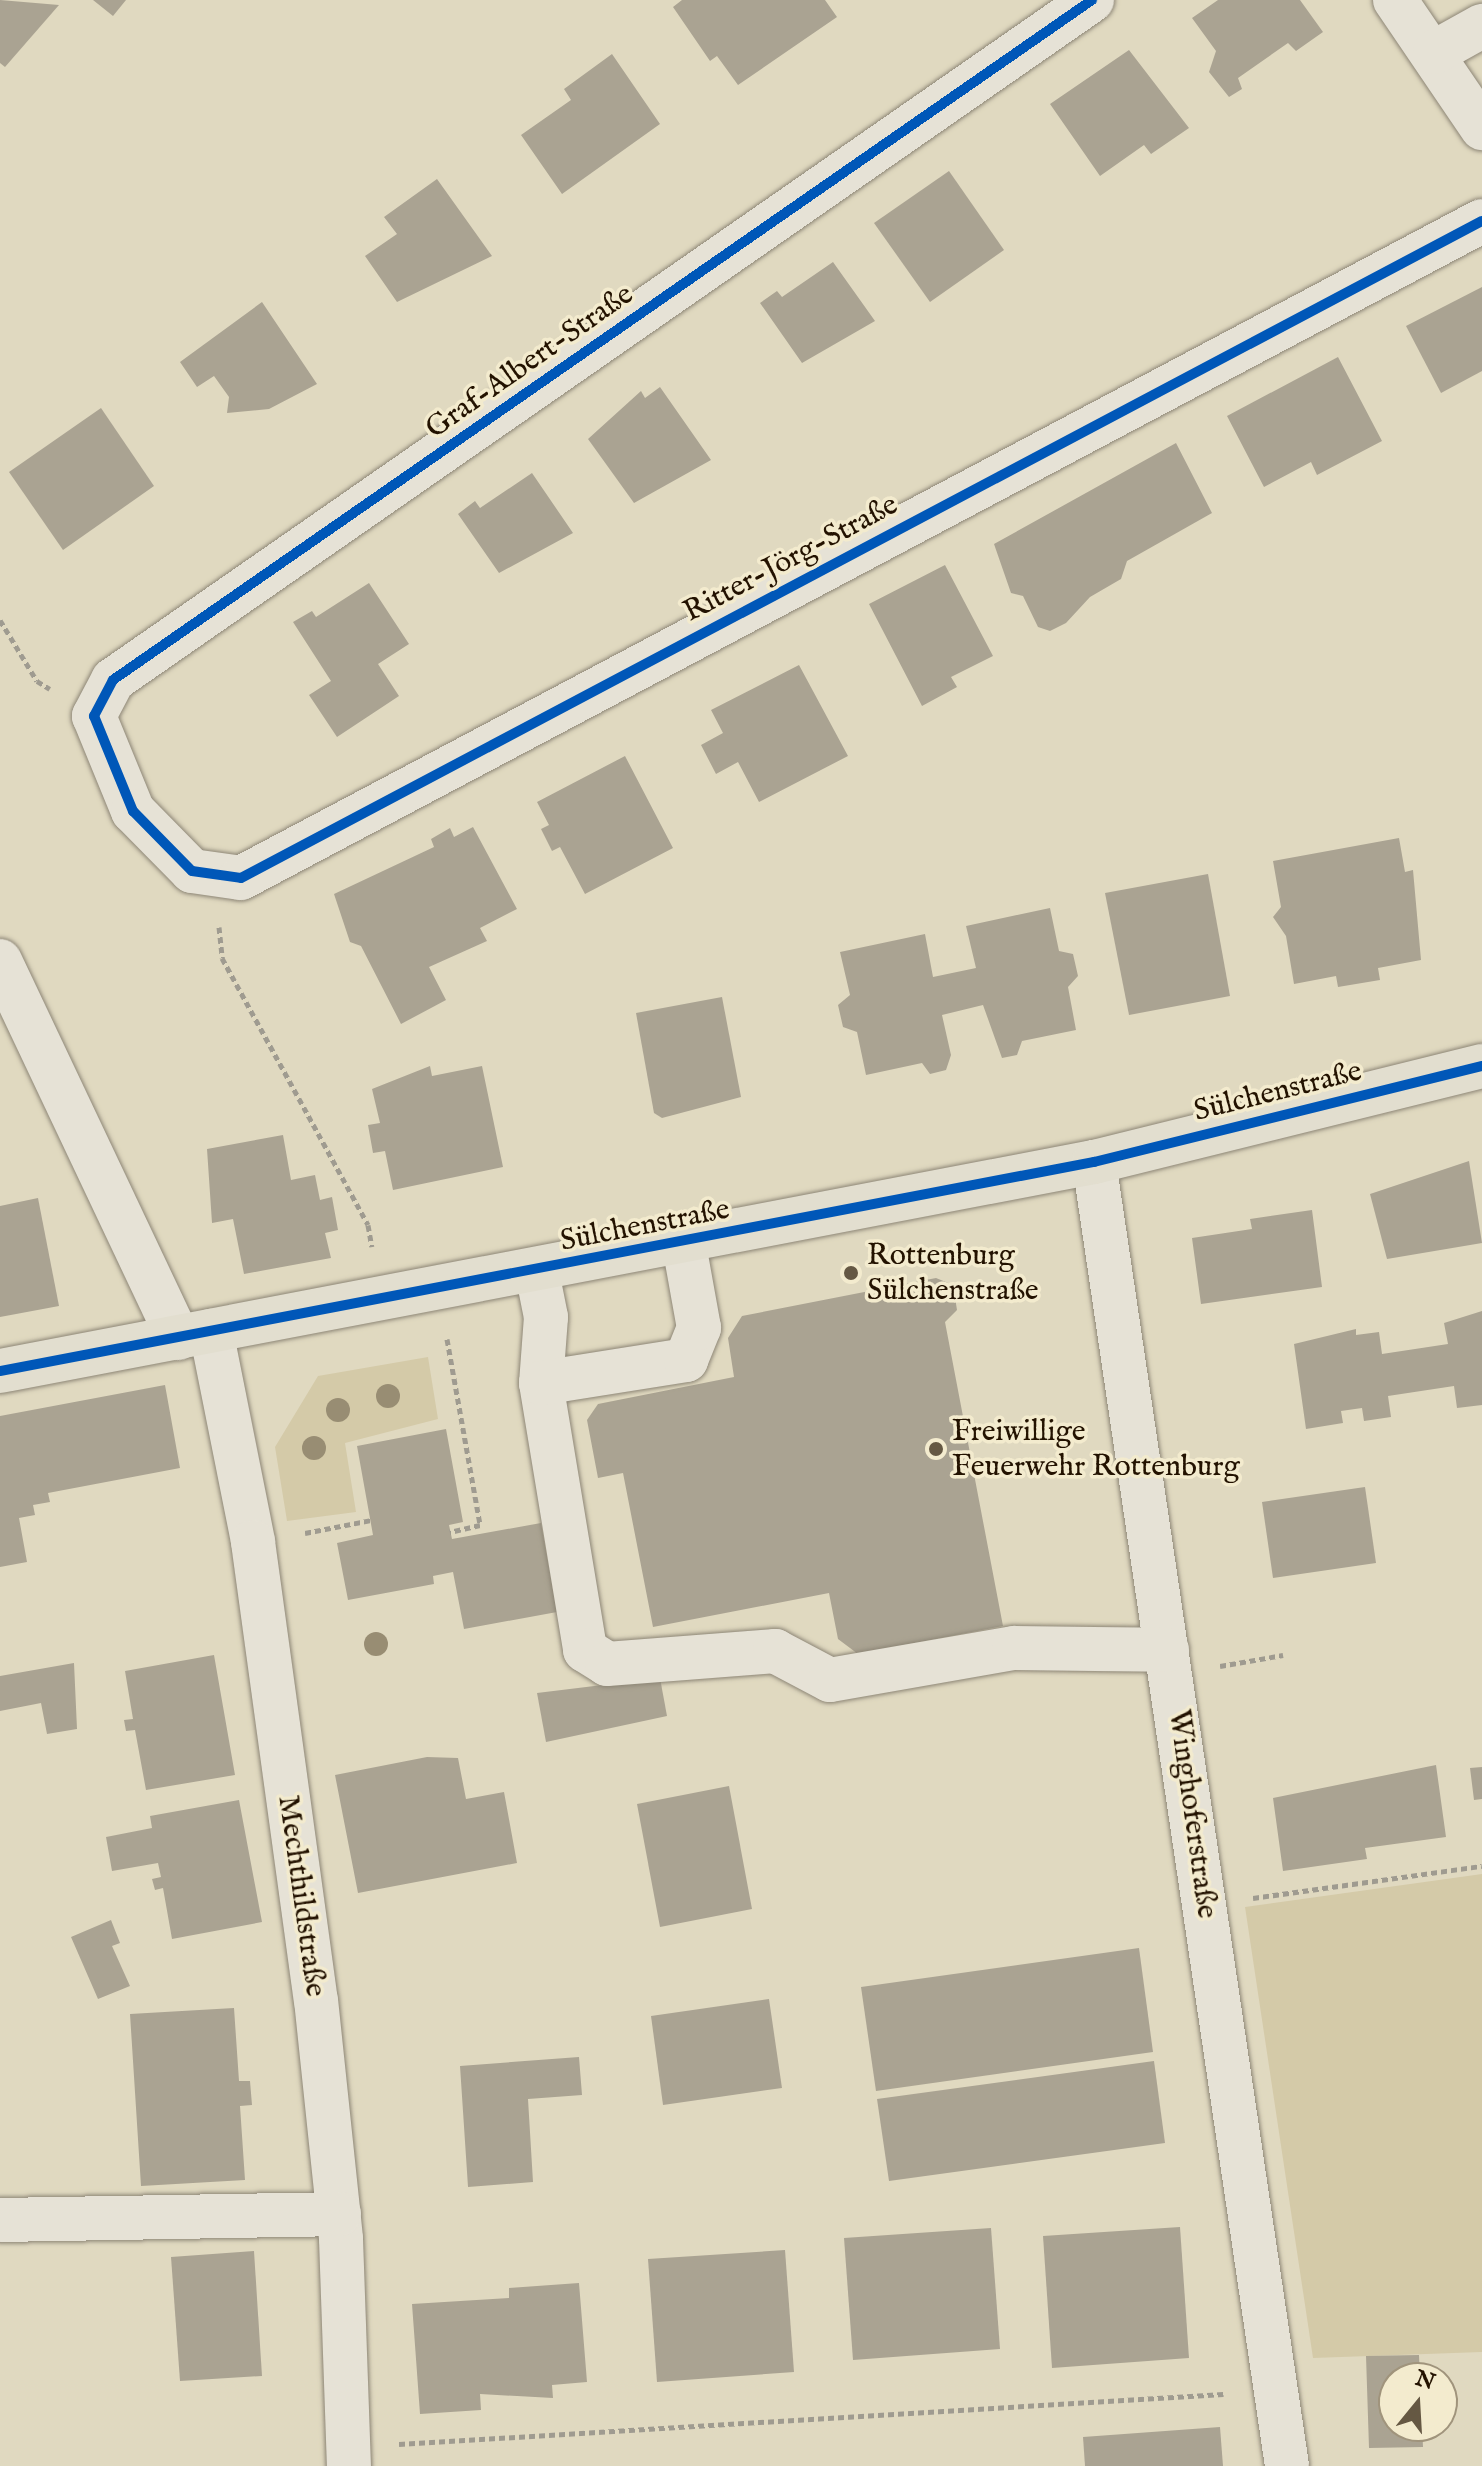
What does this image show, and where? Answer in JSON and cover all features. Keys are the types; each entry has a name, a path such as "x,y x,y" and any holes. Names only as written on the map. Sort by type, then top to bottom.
{"main road":[{"name":"Sülchenstraße","path":"0,1371 684,1245 1094,1162 1482,1066"}],"street":[{"name":"Graf-Albert-Straße","path":"94,716 113,680 1092,0"},
{"path":"1395,0 1435,52 1482,128"},
{"path":"1435,52 1482,26"},
{"name":"Ritter-Jörg-Straße","path":"94,716 133,811 192,871 241,878 1482,221"},
{"name":"Mechthildstraße","path":"0,961 194,1334 253,1542 339,2214 349,2456"},
{"name":"Winghoferstraße","path":"1094,1162 1287,2466"},
{"path":"541,1383 686,1360 699,1328 684,1245"},
{"path":"537,1272 546,1317 541,1383 585,1650 607,1664 775,1651 830,1680 1014,1648 1170,1662"},
{"path":"0,2220 339,2214"}],"path":[{"path":"0,620 37,681 94,716"},
{"path":"215,874 222,958 368,1225 382,1299"},
{"path":"446,1334 480,1525 450,1532"},
{"path":"253,1542 371,1520"},
{"path":"1170,1662 1283,1655"},
{"path":"1205,1905 1482,1866"},
{"path":"349,2456 1276,2390"}],"shaded area":[{"path":"428,1357 438,1419 345,1443 356,1512 287,1521 275,1447 318,1376"},
{"path":"1482,1874 1482,2352 1313,2358 1245,1907"}],"building":[{"path":"0,0 59,5 5,67 0,63"},
{"path":"93,0 126,0 113,16"},
{"path":"682,0 825,0 837,17 738,85 717,56 710,61 673,7"},
{"path":"1218,0 1300,0 1323,32 1296,51 1288,43 1238,78 1242,89 1229,97 1209,72 1216,51 1192,18"},
{"path":"1129,50 1189,128 1151,154 1144,145 1100,176 1050,104"},
{"path":"612,54 660,124 562,194 521,135 571,100 564,89"},
{"path":"949,171 1004,250 930,302 874,223"},
{"path":"437,179 492,256 397,302 365,256 397,234 384,217"},
{"path":"833,262 875,321 802,363 760,303 777,291 782,297"},
{"path":"1482,287 1482,371 1441,393 1406,326"},
{"path":"262,302 317,384 269,409 227,413 229,397 214,376 197,387 180,362"},
{"path":"1338,357 1382,441 1317,475 1311,462 1264,487 1227,416"},
{"path":"660,387 711,460 634,503 588,439 641,391 645,398"},
{"path":"101,408 154,486 63,550 9,472"},
{"path":"1176,443 1212,513 1127,561 1121,579 1090,597 1066,623 1050,631 1038,627 1023,596 1011,593 994,544"},
{"path":"532,473 573,533 499,573 458,514 475,501 480,508"},
{"path":"945,565 993,656 951,677 957,687 922,706 869,604"},
{"path":"369,583 409,644 378,664 399,696 337,737 309,695 331,681 293,622 312,611 316,617"},
{"path":"799,665 848,756 759,802 738,762 716,774 701,745 723,733 711,710"},
{"path":"625,756 673,848 585,894 560,847 552,851 541,829 549,825 537,802"},
{"path":"473,827 517,909 480,928 487,941 429,967 446,1000 401,1024 361,946 350,942 334,894 434,847 431,839 450,828 454,837"},
{"path":"1399,838 1405,872 1413,870 1421,960 1378,968 1380,980 1338,987 1336,976 1294,984 1286,936 1273,917 1281,907 1273,861"},
{"path":"1208,874 1230,996 1129,1015 1105,893"},
{"path":"1050,908 1059,951 1073,954 1078,976 1068,987 1076,1030 1022,1041 1017,1055 1002,1058 983,1005 942,1015 951,1055 946,1070 930,1074 922,1063 866,1075 857,1032 843,1027 838,1005 850,995 840,952 925,934 933,977 976,968 966,926"},
{"path":"722,997 741,1097 662,1118 654,1113 636,1013"},
{"path":"430,1066 432,1076 482,1066 503,1167 393,1190 385,1151 373,1153 368,1125 380,1123 372,1089"},
{"path":"283,1135 291,1180 315,1175 320,1200 332,1197 338,1230 325,1233 331,1258 244,1274 233,1219 212,1223 207,1149"},
{"path":"1469,1161 1482,1243 1387,1259 1370,1194"},
{"path":"38,1198 59,1306 0,1317 0,1206"},
{"path":"1312,1210 1322,1287 1201,1304 1192,1238 1252,1229 1250,1219"},
{"path":"936,1278 953,1285 957,1310 945,1322 1003,1626 858,1654 838,1639 829,1593 653,1627 623,1473 598,1478 587,1420 598,1404 734,1377 728,1338 742,1316"},
{"path":"1482,1311 1482,1405 1457,1408 1454,1386 1388,1396 1391,1417 1364,1421 1362,1408 1341,1411 1343,1423 1306,1429 1294,1344 1356,1329 1356,1335 1379,1332 1382,1354 1448,1344 1444,1323"},
{"path":"165,1385 180,1468 48,1493 50,1502 33,1505 35,1515 19,1518 27,1562 0,1567 0,1416"},
{"path":"446,1429 463,1522 449,1525 452,1539 541,1523 557,1612 464,1629 453,1572 433,1576 434,1584 348,1600 337,1543 373,1535 357,1446"},
{"path":"1365,1487 1376,1563 1273,1578 1262,1502"},
{"path":"214,1655 235,1775 146,1790 135,1730 126,1731 124,1720 133,1719 125,1671"},
{"path":"74,1663 77,1729 47,1734 41,1703 0,1711 0,1676"},
{"path":"660,1678 667,1716 546,1742 537,1693"},
{"path":"427,1757 458,1758 466,1799 504,1792 517,1863 358,1893 335,1775"},
{"path":"1436,1765 1446,1837 1365,1848 1367,1859 1283,1871 1273,1798"},
{"path":"1482,1767 1482,1799 1474,1800 1470,1768"},
{"path":"729,1786 752,1909 660,1927 637,1804"},
{"path":"239,1800 262,1922 172,1939 163,1888 155,1890 152,1879 161,1877 158,1863 112,1871 106,1837 152,1828 150,1816"},
{"path":"111,1920 120,1943 112,1946 130,1986 98,1999 71,1937"},
{"path":"1139,1948 1153,2052 876,2091 861,1987"},
{"path":"769,1999 782,2088 663,2105 651,2016"},
{"path":"234,2008 239,2081 250,2081 252,2105 240,2106 245,2180 141,2186 130,2014"},
{"path":"579,2057 582,2095 528,2099 533,2182 468,2187 460,2066"},
{"path":"1154,2061 1165,2143 889,2181 877,2099"},
{"path":"1180,2227 1189,2358 1052,2368 1043,2236"},
{"path":"991,2228 1000,2349 853,2360 844,2238"},
{"path":"785,2250 794,2372 657,2382 648,2259"},
{"path":"254,2251 262,2376 180,2381 171,2257"},
{"path":"579,2283 587,2382 552,2385 553,2398 480,2394 481,2410 420,2414 412,2304 509,2298 509,2288"},
{"path":"1419,2355 1419,2362 1378,2362 1378,2442 1423,2442 1423,2447 1369,2448 1366,2356"},
{"path":"1220,2427 1223,2466 1085,2466 1083,2437"}],"cycle path":[{"path":"1092,0 113,680 94,716 133,811 192,871 241,878 1482,221"},
{"path":"0,1371 1094,1162 1482,1066"}],"place":[{"name":"Rottenburg Sülchenstraße","path":"851,1273"},
{"name":"Freiwillige Feuerwehr Rottenburg","path":"936,1449"}]}
